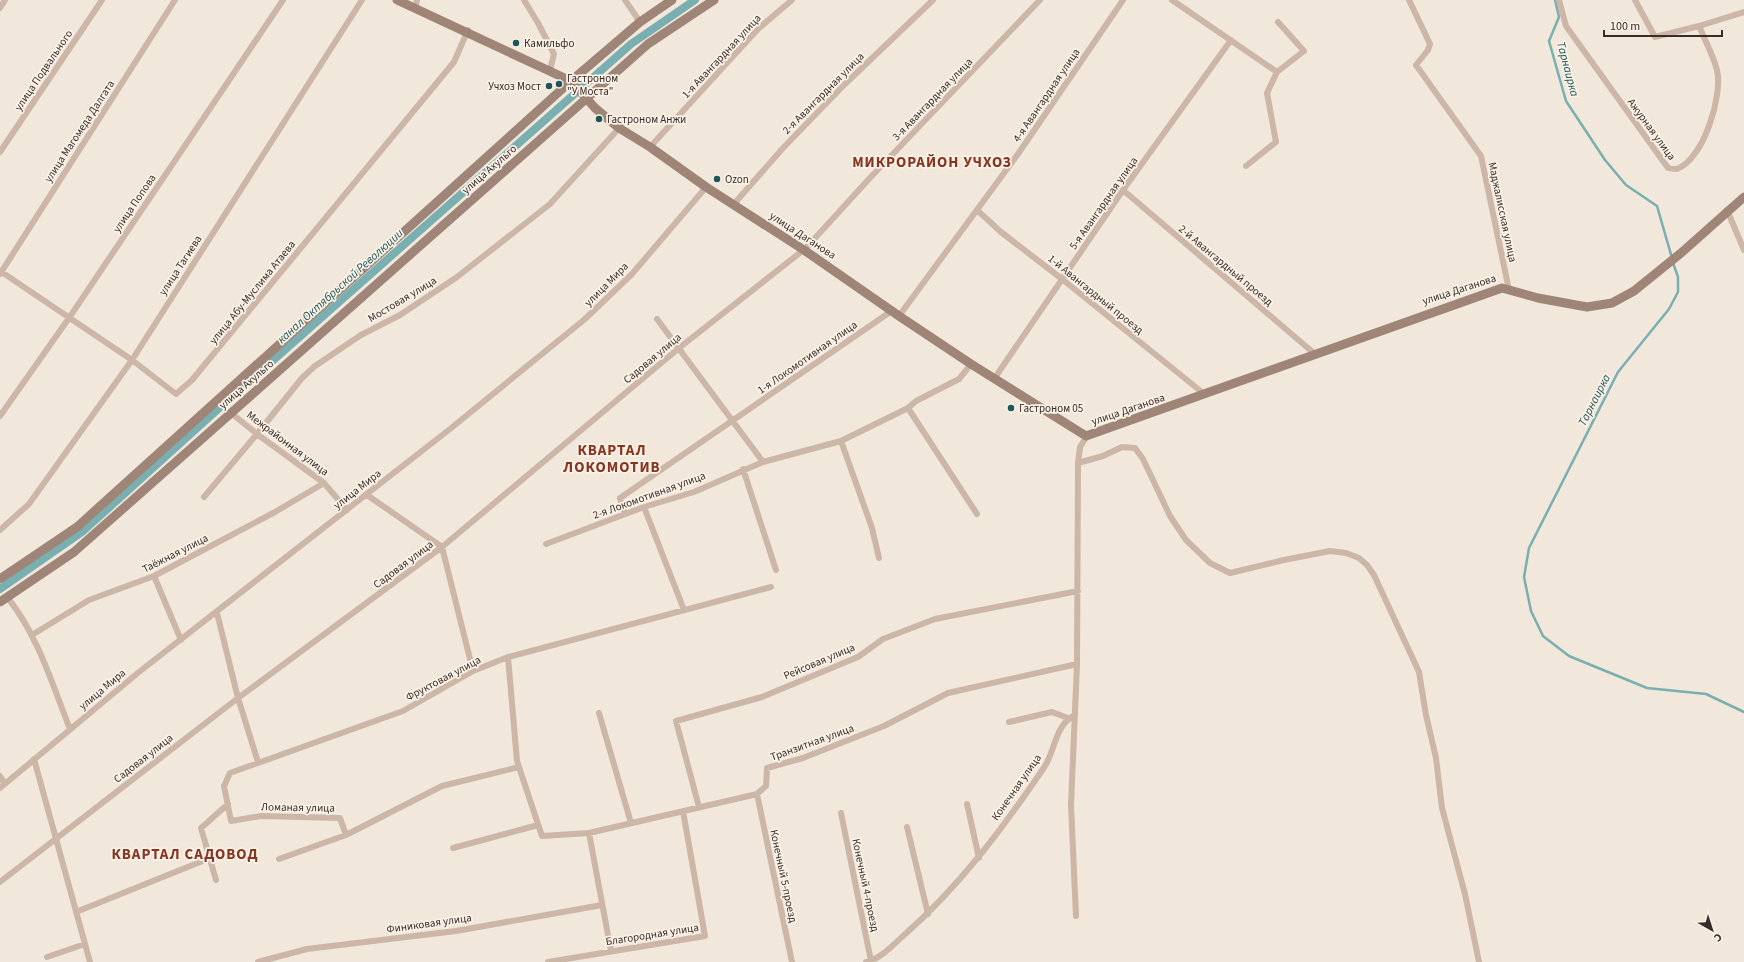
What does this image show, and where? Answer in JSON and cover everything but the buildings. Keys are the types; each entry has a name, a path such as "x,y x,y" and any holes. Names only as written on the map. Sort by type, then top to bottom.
{"main road":[{"name":"улица Даганова","path":"397,0 416,5"},
{"name":"улица Даганова","path":"402,0 416,5 573,79 589,97 595,108 620,127 651,146 707,187 805,249 896,313 995,378 1087,435 1502,288 1538,298 1587,307 1612,303 1634,291 1744,196"},
{"path":"0,579 77,527 573,79 640,22 672,0"},
{"name":"улица Ахульго","path":"3,600 74,552 648,44 714,0"}],"street":[{"path":"0,8 5,0"},
{"name":"улица Подвального","path":"0,152 102,0"},
{"name":"улица Магомеда Далгата","path":"0,272 175,0"},
{"name":"улица Попова","path":"0,416 283,0"},
{"name":"улица Тагиева","path":"0,530 29,504 132,360 362,0"},
{"path":"524,0 554,54 550,69"},
{"path":"625,0 640,22"},
{"name":"1-я Авангардная улица","path":"651,146 759,28 792,0"},
{"name":"2-я Авангардная улица","path":"733,204 782,148 845,84 933,0"},
{"name":"3-я Авангардная улица","path":"805,249 868,180 1040,0"},
{"name":"4-я Авангардная улица","path":"896,313 977,210 1018,154 1124,0"},
{"path":"1172,0 1277,72"},
{"name":"Маджалисская улица","path":"1409,0 1430,44 1428,50 1416,65 1481,156 1509,289"},
{"name":"Ажурная улица","path":"1559,0 1566,26 1668,168 1676,169 1685,164 1698,148 1708,130 1718,93 1717,70 1699,26"},
{"path":"1635,0 1655,37 1699,26 1744,12"},
{"path":"1246,166 1276,142 1267,93 1277,72 1304,51 1278,22"},
{"name":"улица Абу-Муслима Атаева","path":"0,272 132,360 176,394 192,380 454,62 468,30"},
{"name":"5-я Авангардная улица","path":"995,378 1123,190 1232,40"},
{"name":"Мостовая улица","path":"204,497 258,434 302,378 316,366 361,335 400,315 476,263 550,204 620,127"},
{"name":"улица Мира","path":"3,786 139,672 367,495 585,319 632,274 707,187"},
{"name":"2-й Авангардный проезд","path":"1123,190 1315,354"},
{"name":"1-й Авангардный проезд","path":"977,210 1001,232 1062,279 1203,394"},
{"path":"1728,210 1744,250"},
{"name":"Садовая улица","path":"0,882 238,698 442,547 679,348 805,249"},
{"name":"1-я Локомотивная улица","path":"625,514 620,498 896,313"},
{"path":"657,319 763,462"},
{"name":"2-я Локомотивная улица","path":"546,544 644,507 694,492 763,462 841,441 908,408 916,401 959,379 972,363"},
{"path":"908,408 977,514"},
{"name":"Межрайонная улица","path":"231,413 324,483 347,510"},
{"path":"1076,916 1071,805 1077,664 1078,463 1080,447 1087,435"},
{"path":"841,441 872,528 879,558"},
{"path":"1078,463 1103,456 1122,447 1135,448 1143,459 1170,516 1186,540 1210,563 1230,573 1330,551 1346,553 1359,558 1367,565 1382,590 1419,672 1426,715 1436,758 1442,808 1465,894 1479,962"},
{"path":"743,470 776,570"},
{"name":"Таёжная улица","path":"32,634 89,600 154,576 275,512 324,483"},
{"path":"367,495 442,547 473,670"},
{"path":"644,507 684,610"},
{"path":"154,576 180,640"},
{"name":"Фруктовая улица","path":"228,804 224,786 230,773 403,711 473,670 508,657 771,587"},
{"name":"Рейсовая улица","path":"699,807 676,721 762,697 858,657 883,639 935,619 1078,591"},
{"path":"3,600 19,612 32,634 70,729"},
{"path":"217,612 238,698 258,762"},
{"path":"508,657 517,761 542,836 589,833 757,794"},
{"name":"Транзитная улица","path":"757,794 766,786 767,768 803,758 884,726 948,693 1077,664"},
{"path":"1009,722 1052,712 1068,718 1075,715"},
{"path":"600,713 631,823"},
{"name":"Конечная улица","path":"869,961 884,952 928,914 979,858 1046,764 1062,725 1068,718"},
{"path":"34,759 90,962"},
{"path":"279,859 346,835 442,786 520,767"},
{"path":"0,776 3,786"},
{"name":"Конечный 5-проезд","path":"757,794 792,962"},
{"path":"216,880 201,828 228,804"},
{"name":"Ломаная улица","path":"228,804 231,822 261,816 340,818 346,835"},
{"path":"967,804 979,858"},
{"name":"Благородная улица","path":"548,962 705,936 683,810"},
{"name":"Конечный 4-проезд","path":"840,813 869,961"},
{"path":"452,848 538,824"},
{"path":"907,827 928,914"},
{"path":"589,833 611,951"},
{"path":"76,912 210,858"},
{"name":"Финиковая улица","path":"258,962 307,949 456,931 602,905"},
{"path":"47,957 85,944"}],"waterway":[{"name":"канал Октябрьской Революции","path":"0,589 82,532 227,401 631,44 695,0"},
{"name":"Тарнаирка","path":"1555,0 1559,17 1549,41 1566,101 1605,160 1626,185 1657,206 1672,258"},
{"name":"Тарнаирка","path":"1673,263 1678,277 1678,292 1669,309 1618,372 1529,548 1524,577 1531,611 1543,636 1569,656 1647,688 1706,694 1744,712"}],"place":[{"name":"Камильфо","path":"516,43"},
{"name":"Гастроном \"У Моста\"","path":"559,84"},
{"name":"Учхоз Мост","path":"549,86"},
{"name":"Гастроном Анжи","path":"599,119"},
{"name":"Ozon","path":"717,179"},
{"name":"Гастроном 05","path":"1011,408"}],"district":[{"name":"МИКРОРАЙОН УЧХОЗ","path":"932,162"},
{"name":"КВАРТАЛ ЛОКОМОТИВ","path":"612,458"},
{"name":"КВАРТАЛ САДОВОД","path":"185,854"}]}
